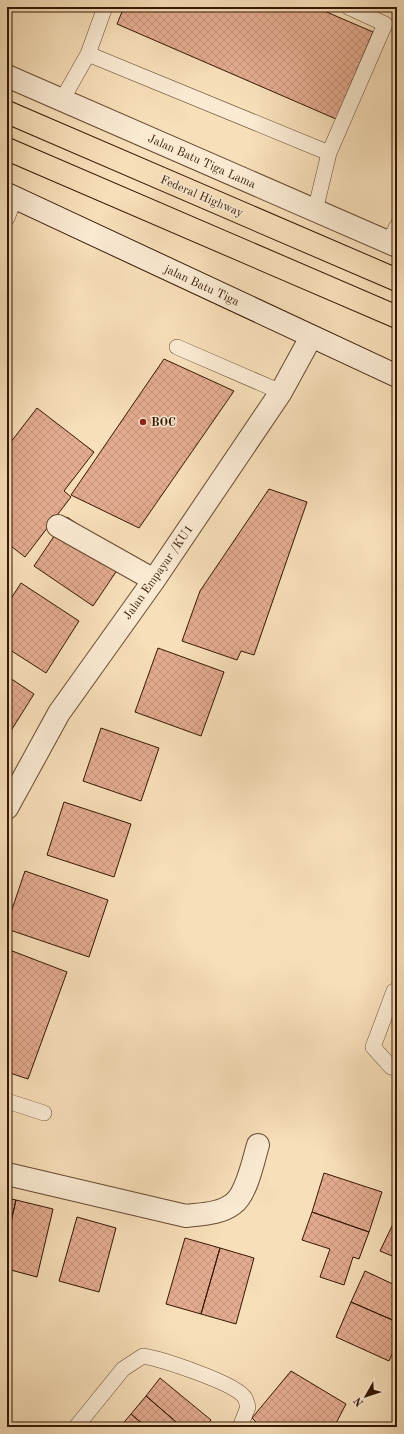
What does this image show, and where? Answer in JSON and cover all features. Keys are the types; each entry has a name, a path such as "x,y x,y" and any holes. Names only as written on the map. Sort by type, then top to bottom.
{"highway":[{"name":"Federal Highway","path":"7,112 397,280"},
{"path":"7,149 397,317"}],"street":[{"name":"Jalan Batu Tiga Lama","path":"7,76 316,210 394,238"},
{"name":"jalan Batu Tiga","path":"11,196 397,376"},
{"name":"Jalan Empayar /KU1","path":"7,808 59,713 154,580 281,392 311,337"},
{"path":"58,526 154,580"},
{"path":"7,1174 186,1216 213,1213 234,1204 247,1184 258,1145"}],"lane":[{"path":"62,100 88,54 106,7"},
{"path":"316,210 329,153 385,24 348,7"},
{"path":"88,54 329,153"},
{"path":"7,218 11,196"},
{"path":"177,347 281,392"},
{"path":"397,993 394,991 373,1047 391,1066 397,1068"},
{"path":"7,1101 44,1113"},
{"path":"76,1427 123,1370 143,1356 160,1359 228,1386 239,1392 245,1398 248,1407 240,1427"}],"building":[{"path":"124,7 315,7 373,32 336,119 117,24"},
{"path":"164,359 234,391 139,528 71,495"},
{"path":"37,408 94,452 64,491 71,497 25,557 7,543 7,447"},
{"path":"269,489 307,502 254,655 241,651 237,660 182,641 200,591"},
{"path":"67,517 126,557 93,606 34,566"},
{"path":"21,583 79,621 46,673 7,648 7,605"},
{"path":"158,648 224,672 201,736 135,712"},
{"path":"7,676 34,694 7,737"},
{"path":"101,728 159,748 141,801 83,781"},
{"path":"64,802 131,824 114,877 47,855"},
{"path":"25,871 108,900 89,957 7,929 7,924"},
{"path":"7,949 67,972 28,1079 7,1072"},
{"path":"324,1173 382,1192 369,1232 312,1212"},
{"path":"7,1198 16,1200 7,1239"},
{"path":"16,1200 53,1209 37,1277 7,1269 7,1239"},
{"path":"312,1212 369,1232 359,1259 353,1257 344,1285 320,1277 330,1249 302,1240"},
{"path":"397,1215 397,1224 394,1222"},
{"path":"77,1217 116,1228 99,1292 59,1281"},
{"path":"394,1222 397,1224 397,1258 380,1251"},
{"path":"185,1238 220,1248 201,1314 166,1304"},
{"path":"220,1248 254,1258 236,1324 201,1314"},
{"path":"365,1271 397,1286 397,1322 351,1302"},
{"path":"351,1302 397,1322 397,1343 389,1361 336,1337"},
{"path":"291,1371 346,1404 334,1427 261,1427 252,1418"},
{"path":"160,1378 211,1420 206,1427 182,1427 146,1396"},
{"path":"146,1396 182,1427 146,1427 131,1414"},
{"path":"131,1414 146,1427 120,1427"}],"place":[{"name":"BOC","path":"143,422"}]}
